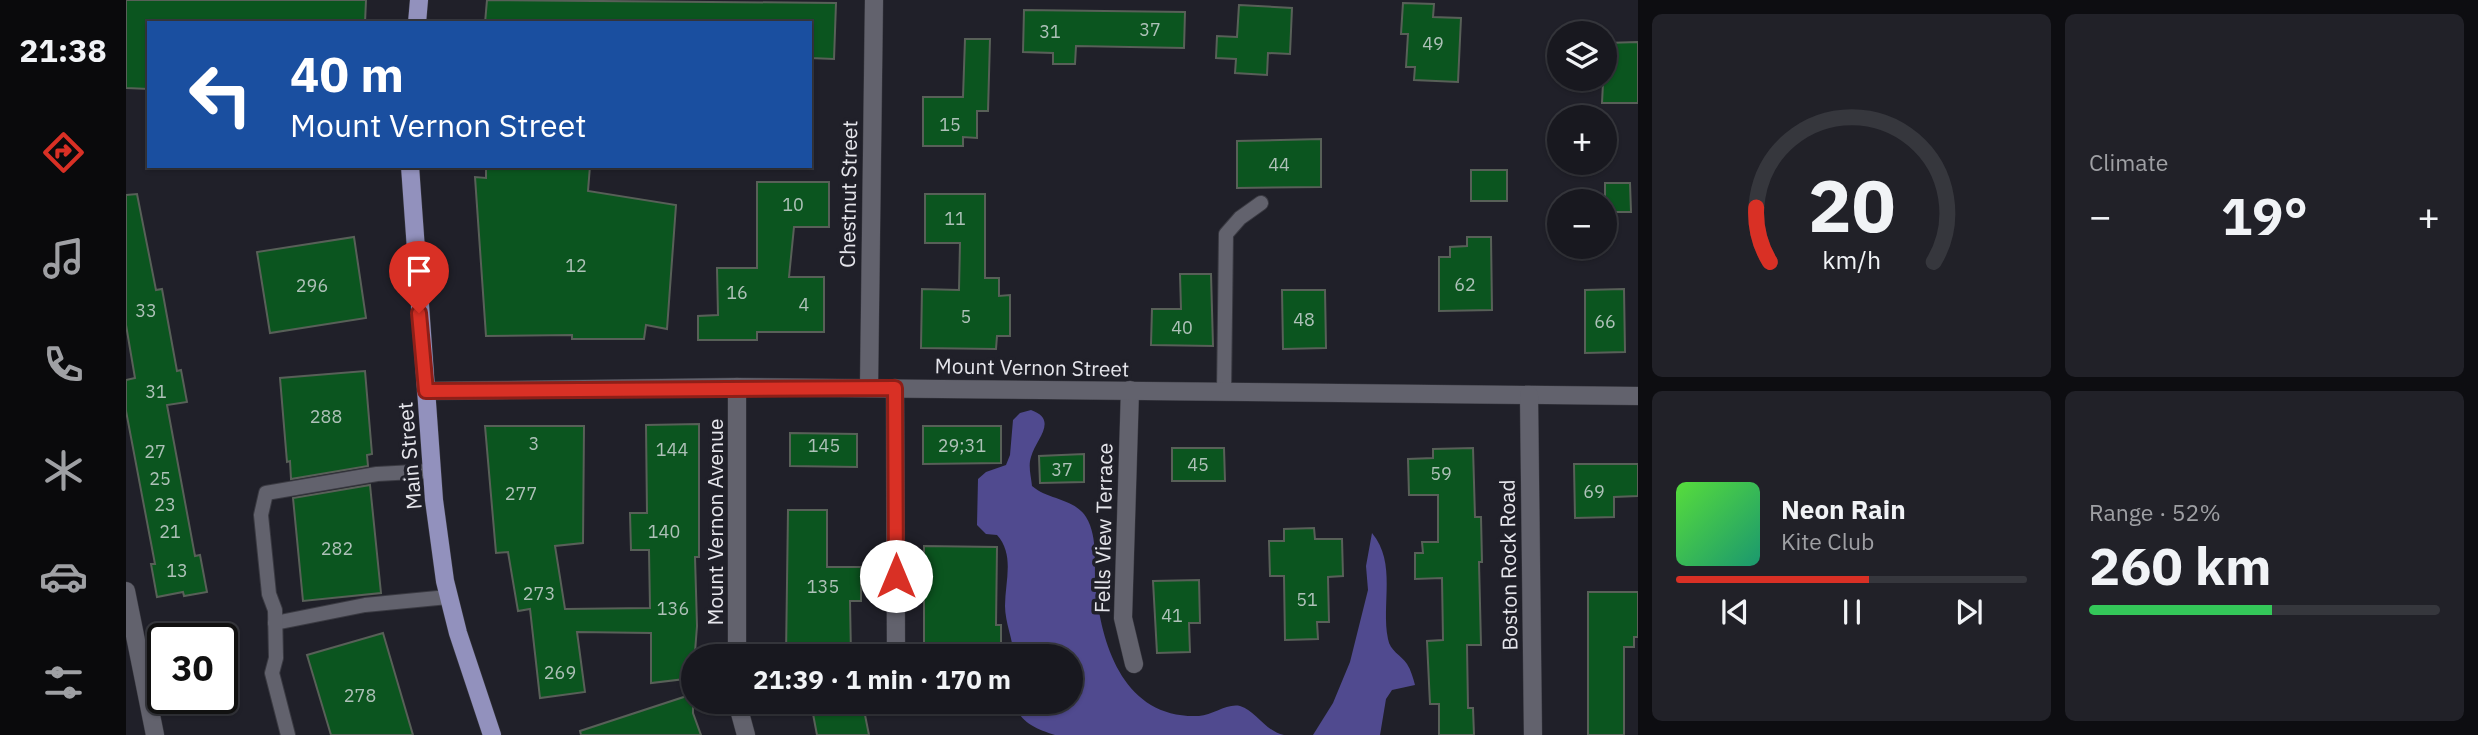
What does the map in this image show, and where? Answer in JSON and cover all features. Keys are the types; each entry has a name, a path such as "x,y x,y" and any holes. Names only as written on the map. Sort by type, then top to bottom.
{"main road":[{"path":"417,21 419,0"},
{"name":"Main Street","path":"410,168 432,471 448,597 492,735"}],"street":[{"name":"Chestnut Street","path":"869,388 873,0"},
{"name":"Mount Vernon Street","path":"426,391 737,387 1638,396"},
{"name":"Mount Vernon Avenue","path":"737,387 737,644"},
{"path":"895,388 896,644"},
{"name":"Fells View Terrace","path":"1130,390 1123,618 1134,664"},
{"name":"Boston Rock Road","path":"1529,395 1532,735"},
{"path":"126,591 155,735"},
{"path":"740,714 746,735"}],"lane":[{"path":"1224,392 1226,234 1261,203"},
{"path":"288,735 272,673 276,658 275,610 269,594 261,515 266,492 377,474 432,471"},
{"path":"275,623 365,605 448,597"}],"shaded area":[{"path":"1031,410 1044,419 1045,425 1030,460 1032,486 1075,506 1090,525 1099,614 1105,637 1123,678 1137,694 1154,706 1174,714 1199,716 1230,706 1240,706 1277,733 1284,735 1055,735 1024,720 1019,714 1083,714 1083,644 1012,644 1005,612 1008,569 1006,551 997,535 986,534 977,525 978,479 986,472 1006,465 1010,455 1013,420 1020,413"},
{"path":"1372,533 1384,557 1389,643 1407,664 1415,685 1392,690 1386,699 1380,735 1313,735 1333,703 1350,662 1368,590 1366,566"}],"building":[{"path":"126,0 366,0 365,21 147,21 147,89 126,88"},
{"path":"487,0 836,3 834,59 812,58 812,21 485,21"},
{"path":"1403,3 1434,4 1433,17 1461,18 1458,82 1414,80 1415,67 1406,67 1408,34 1401,34"},
{"path":"1239,5 1292,8 1290,54 1268,53 1267,75 1235,73 1236,59 1216,58 1217,36 1237,37"},
{"path":"1024,10 1185,12 1184,48 1076,46 1075,64 1053,64 1053,53 1023,52"},
{"path":"965,39 990,39 988,111 977,111 977,138 963,137 963,146 923,146 923,97 963,97"},
{"path":"1638,42 1638,103 1602,103 1603,91 1617,91 1617,43"},
{"path":"1321,139 1321,187 1237,188 1237,141"},
{"path":"486,168 590,168 588,191 676,205 667,329 646,325 644,339 572,339 572,335 486,336 475,177 486,178"},
{"path":"1471,170 1507,170 1507,201 1471,201"},
{"path":"757,182 829,182 829,227 794,227 789,277 824,277 824,332 757,332 757,340 698,340 698,316 718,315 717,268 757,268"},
{"path":"1605,183 1630,183 1631,212 1617,212 1617,189 1605,189"},
{"path":"137,194 156,290 162,289 177,371 181,370 187,402 167,405 195,556 200,555 207,592 184,596 183,592 157,597 151,564 155,564 126,411 126,380 135,378 126,325 126,195"},
{"path":"925,194 985,194 985,278 999,278 999,296 1010,295 1010,336 997,336 996,349 921,348 922,289 959,290 960,243 925,243"},
{"path":"354,237 366,318 270,333 257,252"},
{"path":"1467,237 1491,237 1492,310 1439,311 1439,257 1450,257 1450,247 1467,246"},
{"path":"1180,274 1211,274 1213,346 1151,345 1152,309 1181,309"},
{"path":"1624,289 1625,352 1585,353 1585,290"},
{"path":"1282,290 1325,290 1326,348 1283,349"},
{"path":"365,371 372,454 367,455 368,466 291,479 290,461 287,462 280,378"},
{"path":"699,424 696,644 681,644 681,679 651,683 651,633 577,632 585,692 540,698 530,609 518,611 508,552 496,553 485,426 584,426 583,543 555,546 565,609 650,608 649,550 631,550 630,513 647,513 646,425"},
{"path":"923,426 1001,426 1001,463 923,464"},
{"path":"790,433 857,434 857,467 790,466"},
{"path":"1172,448 1224,448 1225,481 1172,481"},
{"path":"1473,448 1475,517 1481,517 1482,562 1479,562 1481,645 1467,645 1468,708 1473,708 1474,735 1439,735 1439,704 1430,704 1427,641 1443,640 1442,578 1415,579 1415,553 1423,553 1422,542 1438,542 1438,495 1409,495 1408,459 1433,458 1433,449"},
{"path":"1084,454 1084,482 1040,483 1039,456"},
{"path":"1574,464 1638,464 1638,496 1614,497 1614,517 1575,518"},
{"path":"370,485 381,593 303,601 293,498"},
{"path":"788,510 827,510 827,567 861,567 861,601 850,601 851,644 786,644"},
{"path":"1314,528 1315,539 1342,539 1343,576 1328,577 1329,622 1317,622 1318,639 1285,640 1284,576 1270,576 1269,541 1284,541 1284,529"},
{"path":"924,546 997,547 996,625 1001,625 1001,644 924,644"},
{"path":"1199,580 1200,623 1189,623 1190,652 1157,653 1153,581"},
{"path":"1588,592 1638,592 1638,637 1634,637 1634,647 1624,647 1624,735 1588,735"},
{"path":"383,633 413,735 331,735 307,655"},
{"path":"681,698 681,714 693,714 701,735 581,735 580,731"},
{"path":"813,714 865,714 869,735 817,735"}],"route":[{"path":"419,313 426,391 895,388 896,576"}]}
